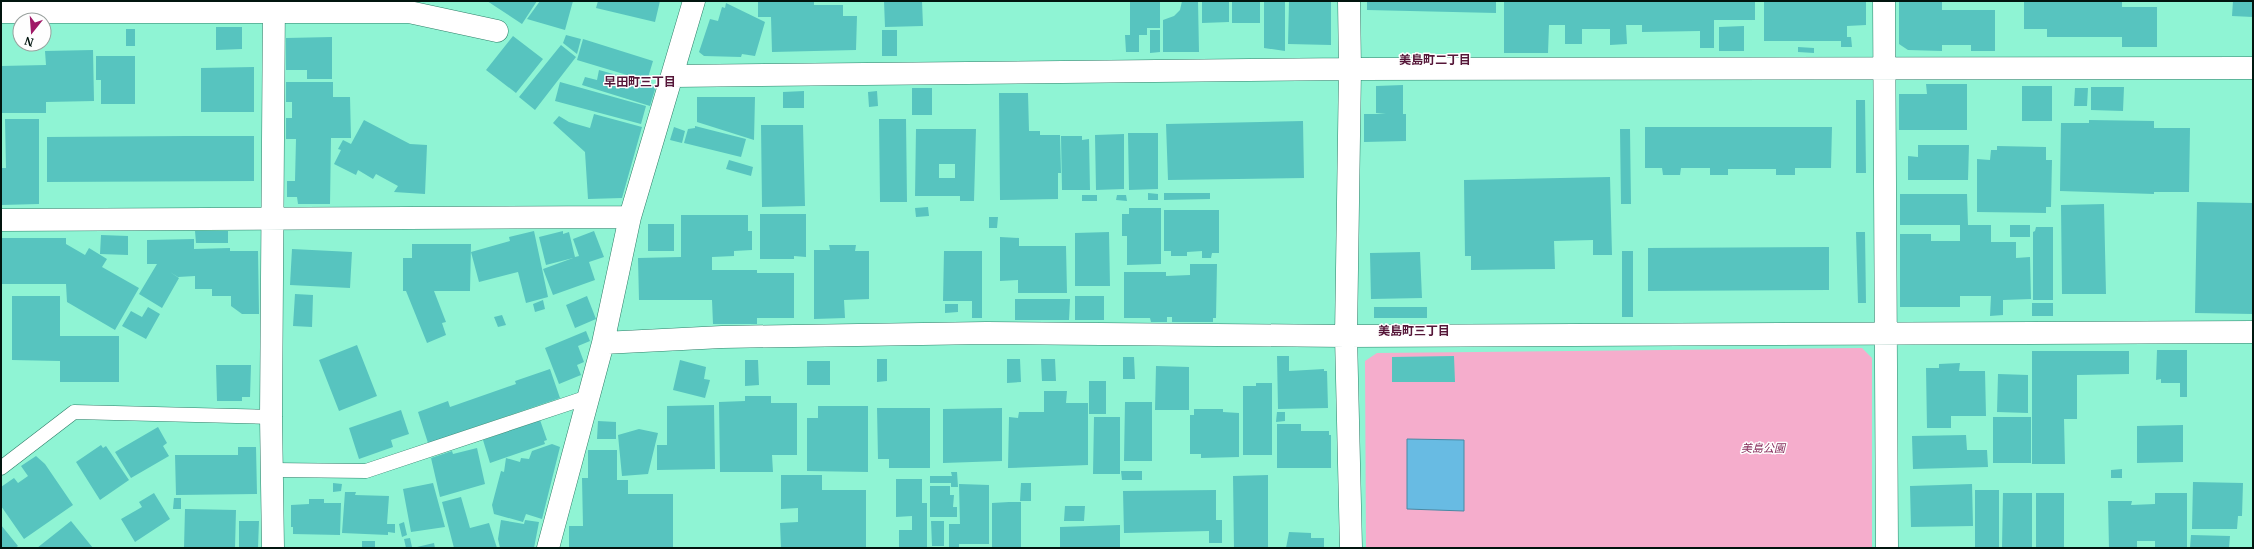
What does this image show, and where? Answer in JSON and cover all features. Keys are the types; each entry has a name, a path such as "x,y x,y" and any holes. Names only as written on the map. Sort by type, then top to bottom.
{"street":[{"path":"548,548 603,343 630,217 694,1"},
{"path":"1349,1 1350,69 1346,336 1351,548"},
{"path":"1884,1 1887,548"},
{"path":"1,12 274,6 409,12 497,31"},
{"path":"274,6 271,417 274,548"},
{"path":"673,76 1350,69 2253,68"},
{"path":"1,220 272,217 630,217"},
{"path":"603,343 722,338 986,333 1346,336 2253,332"}],"lane":[{"path":"273,470 366,470 588,396"},
{"path":"1,468 74,412 271,417"}],"green space":[{"name":"美島公園","path":"1862,348 1872,358 1872,548 1366,548 1365,361 1377,353"}],"water":[{"path":"1407,439 1464,440 1464,511 1407,509"}],"building":[{"path":"487,1 537,1 522,24"},
{"path":"540,1 573,1 565,30 527,19"},
{"path":"598,1 660,1 655,22 596,8"},
{"path":"758,1 814,1 814,5 843,5 843,16 857,16 856,50 772,52 771,17 758,17"},
{"path":"884,1 922,1 923,26 885,27"},
{"path":"1130,1 1160,1 1160,28 1147,28 1147,35 1139,35 1139,52 1126,52 1125,35 1130,35"},
{"path":"1182,1 1198,1 1199,52 1163,52 1163,20 1174,16 1180,10"},
{"path":"1202,1 1229,1 1229,22 1202,23"},
{"path":"1232,1 1260,1 1260,23 1232,23"},
{"path":"1264,1 1285,1 1285,51 1264,48"},
{"path":"1289,1 1331,1 1331,45 1288,44"},
{"path":"1367,1 1496,1 1496,13 1367,10"},
{"path":"1504,1 1755,1 1755,20 1714,20 1714,48 1700,48 1700,31 1642,32 1642,25 1626,25 1627,44 1610,45 1610,29 1582,29 1582,44 1565,44 1565,25 1549,25 1548,53 1504,53"},
{"path":"1764,1 1866,2 1866,25 1847,26 1847,37 1851,37 1852,47 1841,47 1841,41 1764,41"},
{"path":"1899,1 1942,1 1942,10 1995,10 1995,51 1971,51 1971,45 1942,45 1942,51 1908,50 1899,44"},
{"path":"2024,1 2122,1 2122,7 2157,7 2157,47 2122,47 2122,37 2047,37 2047,29 2024,29"},
{"path":"2233,1 2253,1 2253,17 2232,16"},
{"path":"726,3 765,22 755,56 742,54 741,57 704,56 699,52 710,19 718,21 722,7 725,8"},
{"path":"1744,26 1744,51 1719,51 1719,27"},
{"path":"216,27 242,27 242,49 216,50"},
{"path":"126,29 135,29 135,46 126,46"},
{"path":"882,30 897,30 897,56 882,56"},
{"path":"1150,30 1160,30 1160,52 1150,53"},
{"path":"566,35 581,39 577,54 563,43"},
{"path":"513,36 543,59 516,93 486,70"},
{"path":"332,37 332,79 307,79 307,70 286,70 286,38"},
{"path":"583,39 653,61 647,81 577,60"},
{"path":"561,45 576,57 535,110 519,97"},
{"path":"1798,47 1814,48 1814,53 1798,52"},
{"path":"93,50 94,101 46,102 46,113 1,113 1,66 46,65 45,52"},
{"path":"96,56 135,56 135,104 101,104 101,80 96,80"},
{"path":"254,67 254,112 201,112 201,68"},
{"path":"599,70 656,86 650,106 582,85 585,77 597,80"},
{"path":"286,82 333,82 333,97 350,97 351,138 331,138 330,204 298,204 297,197 287,197 287,181 295,181 296,139 286,139 286,118 292,118 292,102 286,102"},
{"path":"560,82 646,106 641,124 555,101"},
{"path":"1926,84 1967,84 1967,130 1899,130 1899,94 1927,94"},
{"path":"1403,85 1403,114 1406,114 1406,141 1364,142 1364,114 1386,114 1376,113 1376,86"},
{"path":"2022,86 2052,86 2052,121 2022,121"},
{"path":"2091,87 2124,87 2123,111 2091,110"},
{"path":"912,88 932,88 932,115 912,115"},
{"path":"2075,88 2088,88 2087,106 2074,106"},
{"path":"804,91 804,108 783,108 783,92"},
{"path":"877,91 878,106 869,107 868,92"},
{"path":"999,93 1028,93 1029,131 1040,131 1040,135 1060,135 1061,173 1058,173 1058,199 1000,200"},
{"path":"697,97 755,97 754,140 697,122"},
{"path":"1856,100 1865,100 1866,173 1856,173"},
{"path":"594,114 642,127 622,198 588,199 585,152 553,123 559,116 569,122 590,128"},
{"path":"5,119 39,119 39,204 1,205 1,168 6,168"},
{"path":"879,119 906,119 907,202 880,202"},
{"path":"364,120 410,144 427,145 425,194 394,192 398,186 376,174 373,179 358,170 356,175 334,164 341,150 338,149 343,140 351,144"},
{"path":"2089,120 2154,121 2154,128 2190,128 2189,192 2154,192 2154,194 2060,191 2061,123 2089,123"},
{"path":"1303,121 1304,178 1168,180 1166,124"},
{"path":"761,125 803,125 805,206 762,207"},
{"path":"695,126 746,139 741,157 684,143 688,129 695,128"},
{"path":"674,127 685,131 682,143 670,140"},
{"path":"1645,127 1832,127 1831,168 1795,168 1795,175 1776,175 1776,169 1728,169 1728,175 1710,175 1710,168 1681,168 1680,175 1663,175 1662,168 1645,168"},
{"path":"916,129 976,129 974,201 960,201 960,196 915,196","holes":["939,164 955,164 955,178 939,178"]},
{"path":"1620,129 1630,129 1631,204 1621,204"},
{"path":"1128,133 1158,133 1158,189 1129,190"},
{"path":"1124,134 1124,189 1096,190 1095,135"},
{"path":"254,136 254,181 47,182 47,137"},
{"path":"1061,136 1082,136 1082,140 1089,139 1090,190 1062,190"},
{"path":"1918,145 1969,145 1968,180 1908,180 1908,156 1918,157"},
{"path":"1997,146 2046,147 2046,160 2052,160 2051,207 2046,207 2046,213 1977,212 1977,159 1990,160 1991,150 1997,150"},
{"path":"729,160 753,167 751,176 726,169"},
{"path":"1610,177 1612,255 1593,255 1593,240 1554,241 1555,269 1471,270 1471,256 1465,256 1464,180"},
{"path":"1148,193 1158,194 1158,200 1148,200"},
{"path":"1164,193 1210,193 1210,199 1164,200"},
{"path":"1900,194 1967,194 1968,225 1991,225 1991,242 2016,242 2016,258 2030,257 2031,299 2003,300 2003,315 1990,316 1991,296 1960,296 1960,307 1900,307 1900,234 1931,234 1931,241 1960,241 1960,225 1900,225"},
{"path":"1082,195 1097,195 1097,201 1082,201"},
{"path":"1117,195 1126,195 1127,201 1116,200"},
{"path":"2197,202 2253,203 2253,314 2195,313"},
{"path":"2104,204 2106,294 2062,294 2061,205"},
{"path":"928,207 929,216 916,217 915,208"},
{"path":"1129,208 1161,208 1161,264 1127,265 1127,236 1122,236 1122,214 1129,214"},
{"path":"1164,210 1219,210 1219,253 1212,253 1211,258 1202,258 1202,251 1187,252 1187,256 1171,256 1171,251 1164,251"},
{"path":"760,214 806,214 806,257 794,256 794,259 760,259"},
{"path":"681,215 748,215 748,231 752,231 752,250 734,251 734,256 712,257 712,270 757,270 757,273 794,273 794,318 757,318 757,324 713,324 712,300 639,300 638,258 681,257"},
{"path":"989,217 998,217 997,228 989,228"},
{"path":"648,224 674,224 674,251 648,251"},
{"path":"2010,225 2030,225 2030,237 2010,237"},
{"path":"2036,227 2053,227 2053,300 2033,300 2033,232 2035,231"},
{"path":"195,231 228,231 228,243 196,243"},
{"path":"534,231 548,297 526,303 518,272 479,282 471,252 510,241 509,237"},
{"path":"563,231 563,234 569,232 575,257 579,256 573,239 594,231 604,257 589,262 595,280 553,295 543,269 573,258 546,265 539,237"},
{"path":"1109,232 1110,286 1075,286 1075,233"},
{"path":"1856,232 1865,232 1866,303 1858,303"},
{"path":"101,235 128,236 128,255 100,254"},
{"path":"1000,237 1019,238 1019,246 1066,246 1067,293 1018,293 1018,280 1000,281"},
{"path":"1,238 66,238 66,244 85,255 89,248 107,259 102,267 139,288 115,330 67,302 66,284 1,284"},
{"path":"194,239 194,249 230,248 230,251 258,251 259,314 242,314 231,306 231,296 212,296 212,289 195,289 195,276 178,277 170,272 179,278 162,308 139,294 157,264 147,264 147,240"},
{"path":"412,244 471,244 470,291 434,291 446,322 442,323 446,335 427,343 406,291 403,291 403,258 412,258"},
{"path":"829,245 856,245 855,251 869,251 869,299 844,300 845,318 814,319 814,250 830,250"},
{"path":"1829,247 1829,290 1648,291 1648,248"},
{"path":"292,249 352,252 350,288 290,285"},
{"path":"944,251 982,251 982,318 972,318 972,301 943,301"},
{"path":"1622,251 1633,251 1633,317 1622,317"},
{"path":"1420,252 1422,298 1371,299 1370,253"},
{"path":"1190,264 1217,264 1216,318 1213,318 1213,322 1172,322 1172,317 1167,317 1167,322 1151,322 1150,318 1124,318 1124,272 1166,272 1166,276 1190,275"},
{"path":"295,294 313,295 312,327 293,326"},
{"path":"12,296 60,296 60,336 119,336 119,382 60,382 60,361 12,360"},
{"path":"587,296 596,319 575,328 566,305"},
{"path":"1075,296 1104,296 1104,320 1075,320"},
{"path":"1015,299 1070,299 1069,320 1015,320"},
{"path":"543,300 545,309 535,312 533,304"},
{"path":"2032,303 2053,303 2053,316 2032,316"},
{"path":"945,304 958,304 958,312 945,313"},
{"path":"148,307 160,314 146,339 122,326 131,311 142,317"},
{"path":"1374,307 1427,307 1427,318 1374,318"},
{"path":"502,315 506,325 498,327 494,317"},
{"path":"586,331 590,341 578,346 584,362 577,365 581,375 559,384 545,348"},
{"path":"357,345 377,396 339,411 319,360"},
{"path":"2157,350 2187,350 2187,397 2180,397 2180,383 2161,383 2161,379 2156,380"},
{"path":"2032,351 2129,351 2129,374 2077,375 2077,419 2064,419 2065,464 2032,464"},
{"path":"1277,356 1289,356 1289,371 1324,369 1324,371 1327,371 1328,408 1278,409"},
{"path":"1454,356 1455,382 1392,382 1392,357"},
{"path":"1123,357 1134,357 1135,379 1123,379"},
{"path":"877,359 887,359 887,381 877,382"},
{"path":"1007,359 1020,359 1021,382 1007,383"},
{"path":"1041,359 1055,359 1056,381 1042,381"},
{"path":"680,360 706,367 704,379 710,380 705,398 673,390"},
{"path":"745,360 758,360 759,385 745,386"},
{"path":"807,361 830,361 830,385 807,385"},
{"path":"1960,363 1959,371 1985,371 1986,416 1951,416 1951,428 1927,428 1926,368 1939,368 1939,364"},
{"path":"216,365 251,365 250,397 242,397 242,401 217,401"},
{"path":"1156,366 1189,367 1189,410 1155,410"},
{"path":"550,369 560,398 428,443 418,412 448,401 450,407 516,384 515,381"},
{"path":"1998,374 2028,375 2028,413 1997,412"},
{"path":"1089,381 1106,381 1106,414 1089,414"},
{"path":"1256,383 1272,383 1272,455 1243,455 1243,386 1256,386"},
{"path":"1044,391 1067,391 1066,403 1088,403 1088,465 1008,468 1009,417 1018,418 1019,412 1044,412"},
{"path":"745,396 771,396 771,403 797,403 797,455 772,455 773,472 720,472 719,402 745,401"},
{"path":"1125,402 1152,402 1152,461 1124,461"},
{"path":"714,405 715,469 657,470 657,445 667,445 667,406"},
{"path":"818,406 868,406 868,472 807,471 807,418 818,418"},
{"path":"877,408 930,408 930,468 889,468 889,459 878,459"},
{"path":"1002,408 1002,461 943,463 943,409"},
{"path":"1194,409 1223,409 1223,412 1239,413 1239,457 1201,458 1201,454 1190,454 1190,415 1194,415"},
{"path":"401,410 409,434 391,440 393,447 359,459 349,428"},
{"path":"1277,412 1285,412 1285,421 1276,422"},
{"path":"1094,417 1120,417 1120,474 1093,474"},
{"path":"1993,417 2031,417 2031,463 1993,463"},
{"path":"540,420 547,440 544,441 545,444 490,463 483,440"},
{"path":"598,421 616,422 616,439 597,439"},
{"path":"1277,424 1301,424 1301,431 1329,431 1329,435 1331,435 1331,468 1277,468"},
{"path":"2183,425 2183,462 2137,463 2137,426"},
{"path":"158,427 167,443 163,446 169,456 131,478 115,452"},
{"path":"639,429 658,433 648,474 622,476 618,435"},
{"path":"1966,435 1967,450 1987,450 1988,467 1913,469 1912,436"},
{"path":"552,444 560,447 542,519 526,514 523,522 494,514 492,505 501,471 504,472 506,458 520,462 521,458 529,459 532,451"},
{"path":"101,445 103,448 106,446 129,480 100,500 76,462"},
{"path":"238,447 256,447 257,494 176,495 175,455 238,455"},
{"path":"477,448 485,484 440,497 431,458 452,451 453,454"},
{"path":"588,450 617,450 617,480 628,480 628,494 673,494 673,548 569,548 569,526 583,526 582,478 588,478"},
{"path":"36,456 45,464 73,505 24,539 1,506 1,487 14,478 18,483 28,476 21,466"},
{"path":"2122,469 2122,478 2111,478 2111,470"},
{"path":"1121,471 1142,471 1142,480 1122,480"},
{"path":"951,472 957,472 958,487 951,487 951,483 930,483 930,476 952,476"},
{"path":"781,475 822,475 822,490 866,490 866,548 781,548 780,523 798,522 798,508 781,509"},
{"path":"1268,475 1268,548 1234,548 1233,476"},
{"path":"896,479 922,479 922,503 927,503 927,548 899,548 899,530 912,530 912,516 896,517"},
{"path":"2193,482 2243,483 2242,516 2238,516 2237,529 2192,529"},
{"path":"333,483 342,484 341,491 333,492"},
{"path":"433,483 445,527 411,532 403,489"},
{"path":"1021,483 1031,483 1031,501 1020,501"},
{"path":"959,484 989,485 989,544 959,544 959,547 949,547 949,524 960,524"},
{"path":"1972,484 1973,526 1911,527 1910,486"},
{"path":"930,486 950,486 950,495 954,495 953,507 957,507 957,517 930,517"},
{"path":"1216,490 1216,520 1222,520 1222,543 1209,543 1209,531 1124,533 1123,491"},
{"path":"1975,490 1999,490 1999,548 1975,548"},
{"path":"345,492 356,492 355,495 389,496 387,524 395,524 395,533 388,532 388,535 342,533"},
{"path":"154,493 170,519 135,542 121,519 142,507 139,502"},
{"path":"2003,493 2032,493 2032,548 2002,548"},
{"path":"2036,493 2064,493 2064,548 2036,548"},
{"path":"2155,493 2187,493 2187,548 2155,548 2155,541 2137,541 2137,548 2109,548 2108,501 2132,501 2131,505 2155,504"},
{"path":"461,497 470,528 489,523 497,548 454,548 442,502"},
{"path":"174,498 181,498 181,509 173,509"},
{"path":"309,499 324,499 324,503 341,503 340,535 293,534 293,527 291,527 291,505 309,504"},
{"path":"1021,502 1021,548 992,548 992,503"},
{"path":"1065,506 1085,506 1084,521 1064,521"},
{"path":"185,509 236,510 235,548 184,548"},
{"path":"501,520 524,524 525,520 539,522 534,548 500,548 498,539"},
{"path":"71,521 93,548 37,548"},
{"path":"239,521 259,521 258,548 239,548"},
{"path":"931,521 944,521 944,546 932,546"},
{"path":"404,522 407,535 402,537 399,524"},
{"path":"1,525 18,546 15,548 1,548"},
{"path":"1120,525 1120,548 1060,548 1060,527"},
{"path":"1289,532 1311,533 1311,538 1324,538 1324,548 1286,548"},
{"path":"2191,535 2230,536 2229,548 2190,548"},
{"path":"410,538 412,547 406,548 404,539"},
{"path":"362,541 375,541 375,548 362,548"},
{"path":"434,543 435,548 417,548 417,547"}],"district":[{"name":"美島町二丁目","path":"1435,60"},
{"name":"早田町三丁目","path":"640,82"},
{"name":"美島町三丁目","path":"1414,331"}]}
